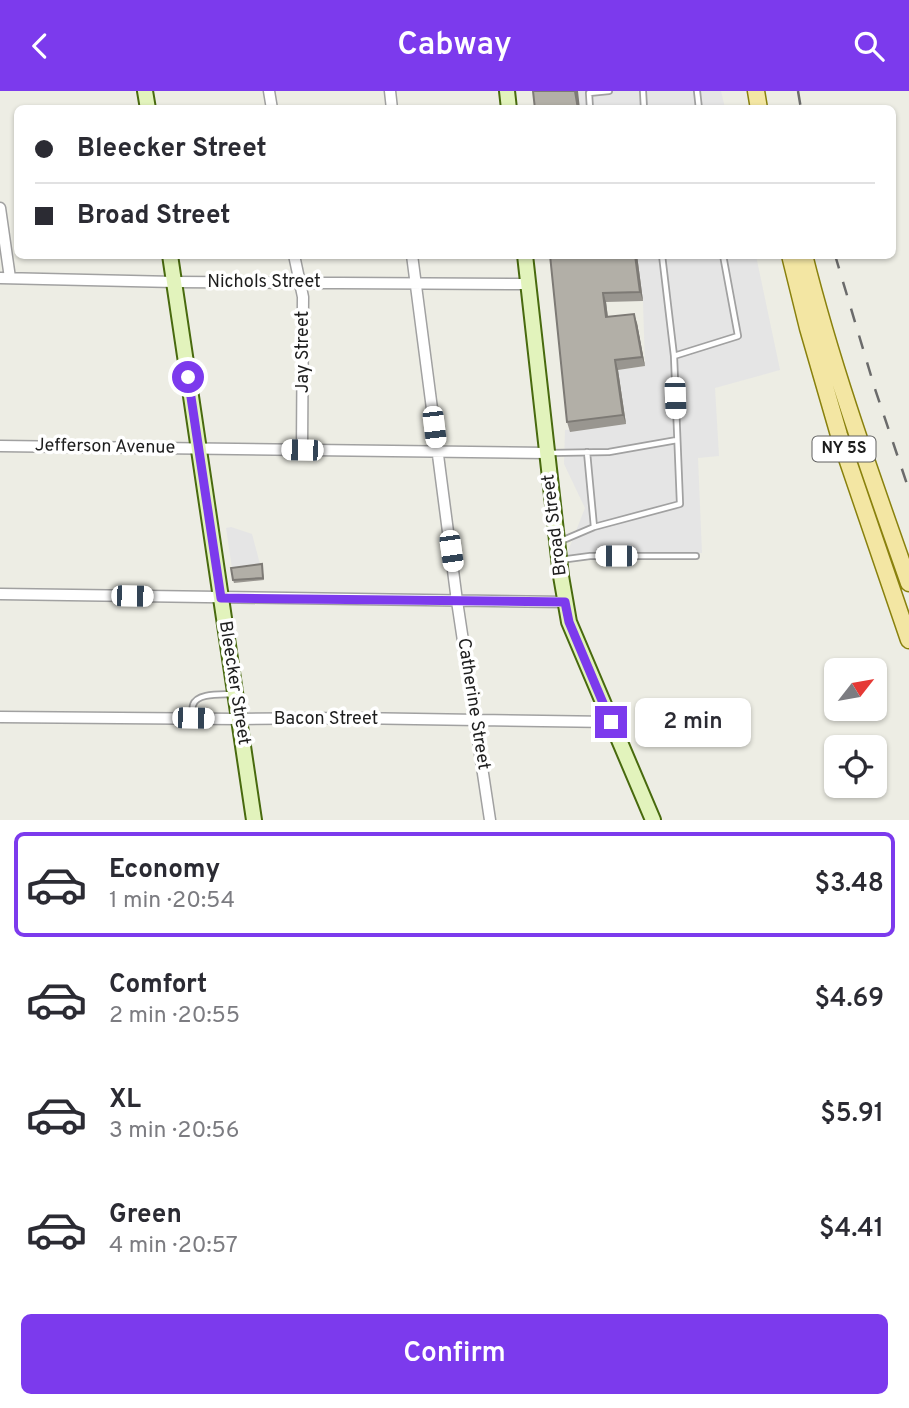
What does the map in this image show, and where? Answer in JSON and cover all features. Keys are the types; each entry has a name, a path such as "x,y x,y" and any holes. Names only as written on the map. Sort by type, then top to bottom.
{"main road":[{"name":"Bleecker Street","path":"171,259 254,820"},
{"name":"Broad Street","path":"525,259 559,560 569,622 653,820"},
{"name":"NY 5S","path":"791,259 839,435 909,640"},
{"name":"NY 5S","path":"805,259 838,376 909,583"}],"street":[{"path":"0,208 5,278"},
{"name":"Jay Street","path":"295,259 303,297 302,450"},
{"name":"Catherine Street","path":"413,259 457,601 490,820"},
{"name":"Nichols Street","path":"5,278 528,284"},
{"name":"Jefferson Avenue","path":"0,446 547,453"},
{"path":"0,594 565,602"},
{"name":"Bacon Street","path":"0,717 611,722"}],"lane":[{"path":"590,105 589,93 608,91"},
{"path":"557,541 594,527 680,504 674,356 662,259"},
{"path":"674,356 738,336 724,259"},
{"path":"547,453 609,452 677,440"},
{"path":"587,452 594,527"},
{"path":"559,560 590,556 696,556"},
{"path":"193,718 192,706 201,697 236,694"}],"shaded area":[{"path":"578,91 721,91 724,105 580,105"},
{"path":"637,259 757,259 780,370 715,388 719,456 698,458 702,553 566,556 585,508 564,464 565,430 626,423 618,370 645,366 643,302"},
{"path":"226,528 252,534 260,564 232,568"}],"building":[{"path":"533,91 575,91 577,105 535,105"},
{"path":"550,259 636,259 640,292 603,293 606,317 634,314 642,357 615,360 623,415 567,422"},
{"path":"262,564 263,578 233,580 231,568"}],"railway":[{"path":"798,91 800,105"},
{"path":"836,259 909,490"}],"route":[{"path":"188,377 221,598 565,602 569,622 611,722"}]}
